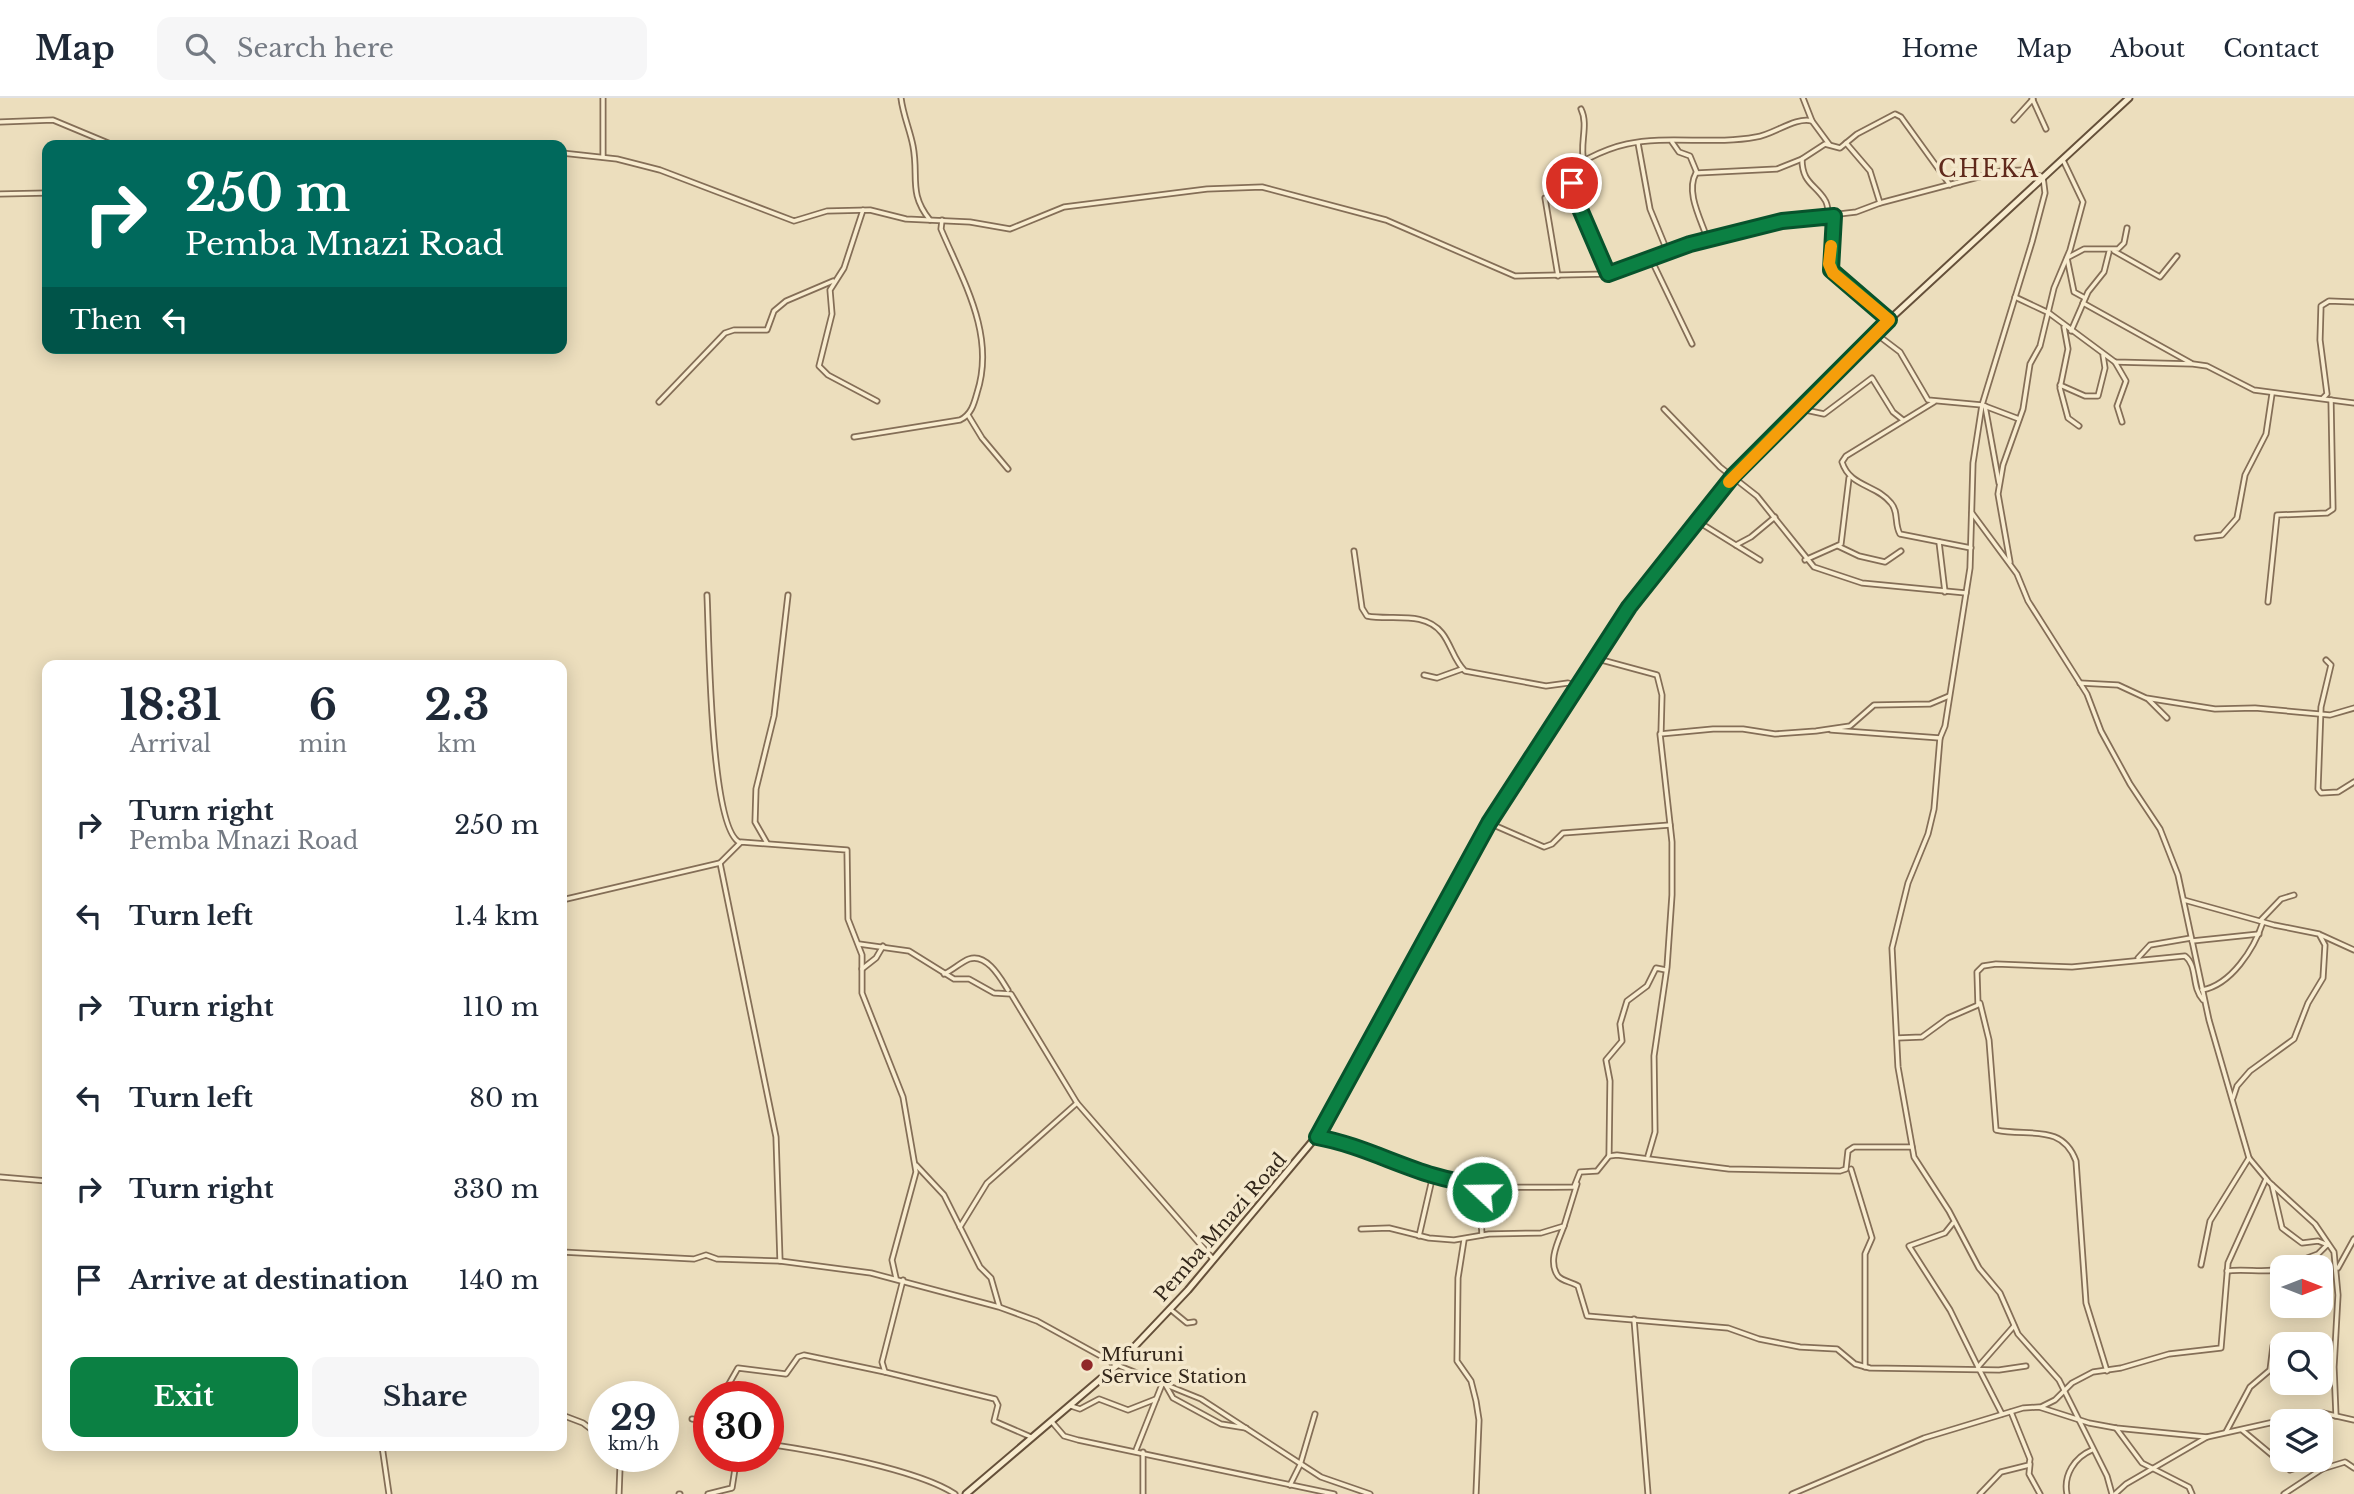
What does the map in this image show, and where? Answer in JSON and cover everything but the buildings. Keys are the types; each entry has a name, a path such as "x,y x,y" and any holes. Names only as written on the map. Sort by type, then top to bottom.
{"main road":[{"name":"Pemba Mnazi Road","path":"966,1494 1118,1365 1170,1309 1317,1137 1489,823 1655,570 1733,476 1875,333 2129,98"}],"street":[{"path":"603,98 603,157"},
{"path":"901,98 913,143 916,195 930,220"},
{"path":"1802,98 1812,121 1829,144"},
{"path":"2014,120 2033,99 2046,129"},
{"path":"1581,109 1585,118 1581,154 1584,162"},
{"path":"1697,173 1777,169 1802,159 1821,145 1829,144 1840,148 1857,134 1898,115 1950,185"},
{"path":"0,122 53,120 101,140"},
{"path":"1550,196 1549,181 1572,165 1624,145 1752,138 1773,133 1802,120 1812,121"},
{"path":"1672,142 1679,152 1690,156 1697,173 1693,181 1695,202 1708,241"},
{"path":"1638,143 1650,209 1668,253"},
{"path":"1846,143 1870,171 1881,202"},
{"path":"567,153 603,157 671,174 792,220 827,211 863,210 930,220 1016,228 1064,207 1147,199 1207,189 1262,187 1386,220 1510,276 1608,274 1668,253 1782,221 1831,217 1862,211 1881,202 2008,169 2043,177 2044,199 1983,406 1973,463 1971,548 1966,593 1950,696 1940,738 1931,822 1893,937 1898,1067 1914,1157 1979,1268 2000,1293 2014,1326 2025,1342 2053,1371 2065,1390 2113,1494 2126,1483 2207,1437 2310,1414 2354,1420"},
{"path":"1802,159 1806,178 1813,190 1825,200 1831,217 1831,270 1889,320"},
{"path":"1999,486 2006,453 2019,419 2030,364 2040,346 2054,288 2067,258 2083,198 2063,160"},
{"path":"1572,165 1574,192 1608,274"},
{"path":"1559,276 1545,198 1574,192"},
{"path":"0,194 42,193"},
{"path":"863,210 844,268 833,281 829,294 832,314 820,353 819,368 877,401"},
{"path":"854,438 960,420 968,415 983,367 981,328 941,229 942,220"},
{"path":"2071,331 2084,300 2104,272 2112,251 2124,243 2127,228"},
{"path":"2067,258 2084,249 2112,251 2160,277 2178,256"},
{"path":"2067,258 2074,292 2193,364"},
{"path":"1651,259 1692,344"},
{"path":"659,402 725,333 734,330 767,330 774,311 786,301 833,281"},
{"path":"2015,297 2049,313 2115,362 2207,366 2254,390 2354,403"},
{"path":"2322,398 2327,394 2321,359 2322,306 2329,300 2354,302"},
{"path":"2064,325 2068,349 2060,385 2068,418 2079,426"},
{"path":"1875,333 1900,352 1926,399 1983,406 2019,419"},
{"path":"2060,385 2085,396 2098,396 2105,368 2103,355"},
{"path":"2115,362 2126,381 2117,406 2122,422"},
{"path":"1801,409 1824,414 1872,378 1893,412 1903,420"},
{"path":"2197,538 2222,536 2237,518 2245,475 2266,434 2272,394"},
{"path":"2268,602 2277,515 2327,513 2333,509 2331,400"},
{"path":"1805,560 1838,546 1845,529 1849,477 1842,462 1846,456 1934,402"},
{"path":"1983,406 1999,486 2000,514 2010,565"},
{"path":"1664,410 1775,517 1805,560 1814,567 1844,579 1966,593"},
{"path":"968,415 982,438 1009,469"},
{"path":"1849,477 1890,502 1896,510 1900,534 1971,548"},
{"path":"1972,512 2010,565 2028,601 2080,683 2130,784 2160,829 2184,900 2202,990 2249,1158 2266,1179 2315,1224 2329,1244 2337,1269 2334,1367 2336,1416"},
{"path":"1736,545 1751,537 1775,517"},
{"path":"1697,521 1760,560"},
{"path":"1938,542 1945,592"},
{"path":"1838,546 1859,556 1885,562 1901,551"},
{"path":"1353,551 1365,614 1382,618 1401,616 1437,628 1462,669"},
{"path":"707,594 710,695 721,800 728,833 739,842 847,850 848,919 859,944 864,1002 888,1052 903,1097 914,1164 915,1181 901,1218 892,1260 896,1278"},
{"path":"767,843 755,822 756,789 774,716 788,595"},
{"path":"1595,658 1657,675 1662,695 1661,733 1670,825 1672,895 1666,971 1654,1055 1655,1132 1648,1156"},
{"path":"2326,660 2331,664 2321,715 2319,792 2338,792 2354,782"},
{"path":"1424,675 1437,678 1462,669 1546,686 1568,682 1578,687"},
{"path":"2080,683 2118,685 2146,698 2214,709 2287,709 2321,715 2354,708"},
{"path":"1661,733 1743,729 1758,733 1788,734 1828,729 1854,724 1868,707 1874,705 1930,704 1950,696"},
{"path":"2146,698 2167,718"},
{"path":"1828,729 1940,738"},
{"path":"1489,823 1544,847 1552,845 1563,833 1593,833 1670,825"},
{"path":"567,899 720,863 739,842"},
{"path":"720,863 776,1137 780,1261"},
{"path":"2202,990 2216,988 2231,976 2259,934 2262,922 2281,899 2294,895"},
{"path":"2184,900 2262,922 2319,934 2354,950"},
{"path":"2137,960 2150,944 2259,934"},
{"path":"2233,1100 2233,1093 2250,1071 2294,1039 2308,1003 2323,978 2325,945 2319,934"},
{"path":"859,944 909,951 957,980 972,981 995,993 1009,992"},
{"path":"862,969 876,958 883,946"},
{"path":"2107,1371 2086,1303 2076,1161 2071,1148 2058,1136 1996,1130 1989,1041 1980,1003 1978,972 1983,967 2018,964 2072,967 2185,956 2192,962 2197,990 2205,1001"},
{"path":"944,974 968,959 976,959 992,967 1077,1103 1213,1259"},
{"path":"1666,971 1656,968 1645,988 1628,999 1620,1024 1622,1041 1606,1060 1609,1081 1609,1156 1597,1171 1580,1172 1575,1200 1557,1244 1555,1265 1560,1278 1578,1286 1584,1313 1595,1318 1714,1326 1800,1347 1837,1349 1855,1364 1865,1367 1999,1370 2026,1366"},
{"path":"1897,1038 1922,1037 1948,1017 1980,1003"},
{"path":"960,1227 986,1183 1077,1103"},
{"path":"1317,1137 1357,1145 1433,1175 1479,1184 1574,1187 1577,1182"},
{"path":"1609,1156 1648,1156 1729,1169 1840,1171 1846,1169 1848,1151 1854,1147 1912,1147"},
{"path":"2201,1265 2210,1221 2249,1158"},
{"path":"914,1164 944,1195 980,1267 990,1278 999,1307"},
{"path":"1851,1169 1872,1238 1865,1254 1865,1367"},
{"path":"1419,1236 1433,1175"},
{"path":"0,1177 42,1181"},
{"path":"1792,1494 1924,1438 2002,1414 2039,1407 2055,1400 2085,1376 2169,1354 2221,1348 2227,1271 2266,1179"},
{"path":"1479,1184 1482,1235"},
{"path":"2272,1185 2282,1228 2302,1242 2318,1241 2329,1244"},
{"path":"1953,1223 1945,1233 1909,1246 1950,1310 2002,1414"},
{"path":"1361,1229 1389,1228 1419,1236 1464,1240 1482,1235 1542,1233 1564,1226"},
{"path":"1464,1240 1458,1278 1457,1361 1471,1381 1476,1401 1476,1494"},
{"path":"2337,1269 2354,1240"},
{"path":"2315,1255 2329,1244"},
{"path":"567,1252 674,1259 707,1255 721,1259 780,1261 896,1278 999,1307 1037,1321 1118,1365 1200,1399 1321,1478 1370,1494"},
{"path":"2227,1271 2255,1267 2270,1271"},
{"path":"885,1372 883,1362 902,1280"},
{"path":"1170,1309 1187,1323 1194,1322"},
{"path":"1634,1319 1648,1494"},
{"path":"1978,1368 2014,1326"},
{"path":"731,1381 738,1368 786,1374 798,1357 804,1355 995,1399 998,1405 994,1421 1031,1437"},
{"path":"2226,1432 2250,1387 2270,1370"},
{"path":"1136,1450 1164,1383"},
{"path":"1164,1383 1173,1398 1221,1424 1248,1428"},
{"path":"1069,1405 1080,1409 1099,1399 1128,1410 1156,1399"},
{"path":"2039,1407 2116,1428 2207,1437"},
{"path":"2011,1412 2030,1462 2029,1474 2040,1494"},
{"path":"1290,1485 1300,1465 1315,1414"},
{"path":"567,1417 588,1427"},
{"path":"1051,1420 1064,1436 1334,1494"},
{"path":"2116,1428 2142,1463 2189,1487 2192,1494"},
{"path":"2240,1429 2270,1454"},
{"path":"784,1447 872,1465 932,1483 955,1494"},
{"path":"2067,1494 2070,1469 2076,1459 2093,1450"},
{"path":"383,1451 389,1494"},
{"path":"1143,1452 1143,1494"},
{"path":"1980,1494 2001,1472 2026,1466 2030,1462"},
{"path":"2333,1466 2345,1462 2354,1468"},
{"path":"619,1494 620,1472"},
{"path":"708,1494 732,1488 734,1472"},
{"path":"2284,1494 2317,1472"}],"slow traffic":[{"path":"1729,482 1889,320 1833,273 1829,264 1831,246"}],"place":[{"name":"Mfuruni Service Station","path":"1087,1365"}],"district":[{"name":"CHEKA","path":"1989,169"}],"route":[{"path":"1482,1192 1479,1184 1442,1179 1357,1145 1317,1137 1433,920 1489,823 1629,607 1655,570 1733,476 1767,445 1889,320 1831,270 1829,264 1834,216 1782,221 1731,236 1690,244 1608,274 1576,200 1572,183"}]}
